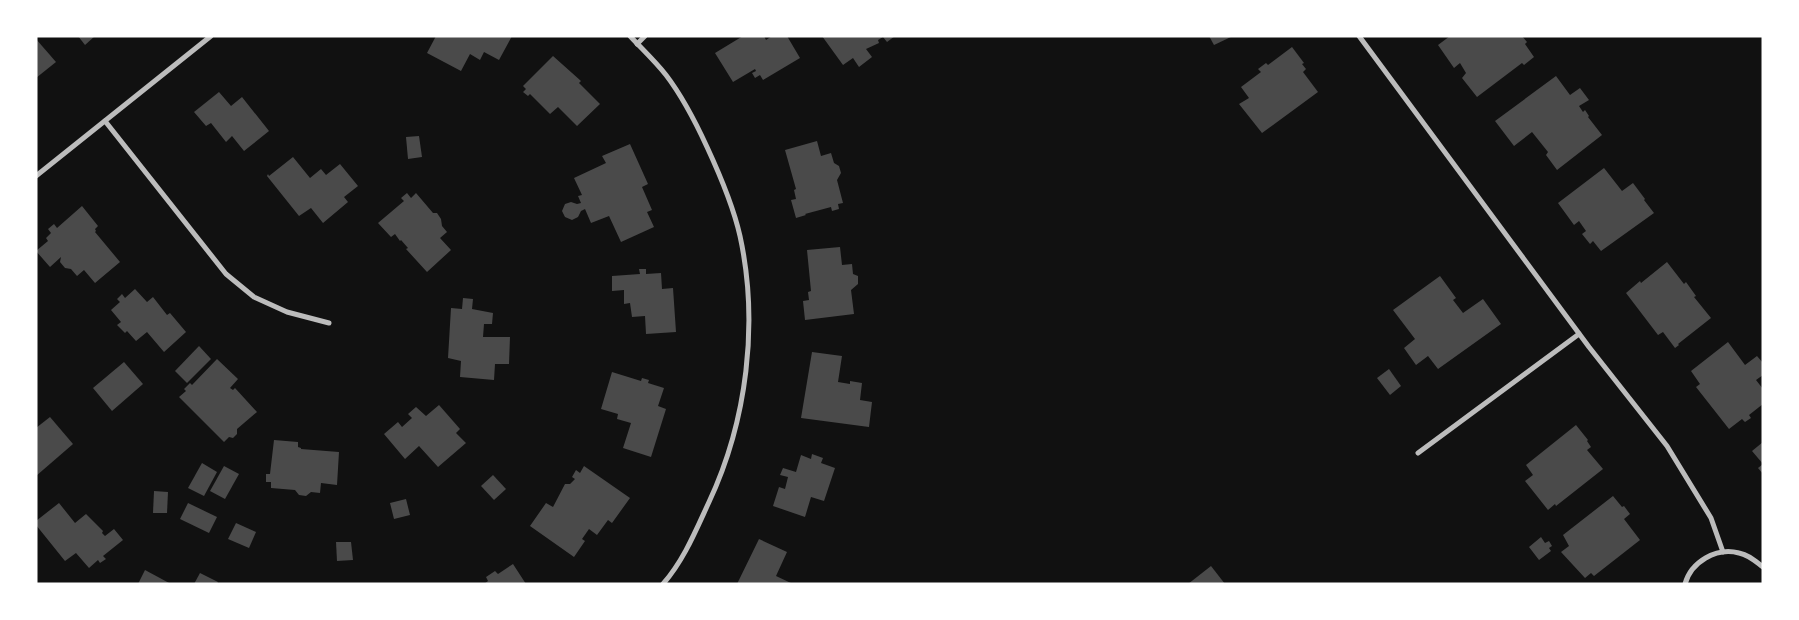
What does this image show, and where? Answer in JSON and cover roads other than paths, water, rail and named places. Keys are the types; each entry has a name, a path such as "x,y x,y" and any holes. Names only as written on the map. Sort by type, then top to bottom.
{"street":[{"path":"36,176 211,36"},
{"path":"630,36 666,75 698,127 722,179 740,235 749,297 746,355 739,413 721,476 690,543 663,584"},
{"path":"637,44 645,36"},
{"path":"1359,36 1579,334 1667,446 1710,518 1722,552"},
{"path":"105,121 226,274 254,297 287,312 329,323"},
{"path":"1418,453 1579,334"},
{"path":"1685,584 1696,565 1708,556 1722,552 1738,552 1752,558 1763,567"}]}
